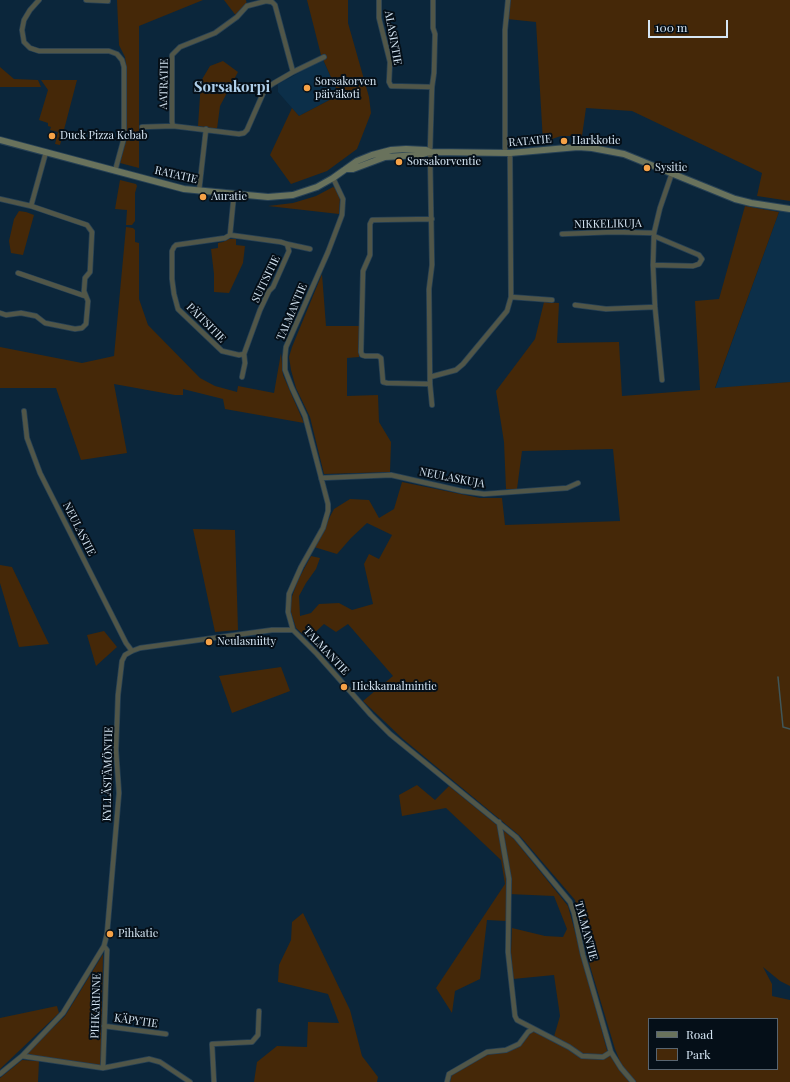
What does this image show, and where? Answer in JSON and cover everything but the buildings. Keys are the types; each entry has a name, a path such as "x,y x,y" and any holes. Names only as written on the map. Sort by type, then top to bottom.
{"street":[{"path":"39,0 24,20 22,30 24,42 30,48 39,51 109,51 117,54 122,60 124,67 124,138 115,171"},
{"path":"86,0 108,1"},
{"name":"ALASINTIE","path":"379,0 379,18 390,62 389,82 391,86 432,87"},
{"path":"432,405 430,384 429,296 432,265 430,152 435,34 433,28 433,0"},
{"path":"430,377 456,370 463,364 507,311 511,297 505,30 508,0"},
{"name":"AATRATIE","path":"266,1 272,2 275,5 293,72 265,89 247,130 244,133 239,134 173,126 172,55 180,47 215,33 237,17 247,6 266,1"},
{"path":"293,72 324,57"},
{"path":"142,127 173,126"},
{"path":"199,191 206,129"},
{"name":"RATATIE","path":"0,140 184,189 268,197 293,195 317,187 362,159 372,154 384,152 406,149 426,150 430,152 508,153 578,147 592,148 624,154 735,199 790,209"},
{"path":"31,206 46,152"},
{"path":"662,380 653,265 654,234 660,208 672,173"},
{"name":"TALMANTIE","path":"333,178 343,199 342,216 328,252 286,346 285,357 286,370 292,388 305,416 328,504 328,511 323,528 301,567 289,594 288,612 293,630 390,734 516,837 570,902 574,913 583,955 611,1052 633,1082"},
{"path":"230,235 234,194"},
{"path":"0,199 31,206 87,225 92,232 90,272 85,278 84,291 88,301 86,324 82,328 76,329 45,323 36,316 21,313 6,315 0,314"},
{"path":"430,384 387,384 384,382 381,358 378,356 362,355 362,330 363,271 370,255 370,224 372,220 432,219"},
{"name":"NIKKELIKUJA","path":"562,234 613,232 654,234"},
{"path":"653,265 693,266 699,264 702,259 699,254 654,234"},
{"name":"SUITSITIE","path":"230,235 281,242 287,244 289,251 273,287 269,291 244,354 245,363 242,377"},
{"name":"PÄITSITIE","path":"230,235 225,238 176,245 172,251 172,279 178,309 222,351 239,355 244,354"},
{"path":"287,244 310,249"},
{"path":"18,273 85,296"},
{"path":"511,297 552,300"},
{"path":"575,305 606,309 656,307"},
{"name":"NEULASTIE","path":"24,411 27,438 40,473 126,643 132,651"},
{"name":"NEULASKUJA","path":"321,478 391,475 462,491 484,494 567,488 578,483"},
{"path":"132,651 272,630 293,630"},
{"name":"KYLLÄSTÄMÖNTIE","path":"0,1074 22,1056 63,1013 104,946 107,934 119,793 116,750 120,670 125,655 132,651"},
{"path":"499,822 509,879 508,952 515,1016 518,1020 569,1047 582,1056 603,1057 611,1052"},
{"name":"PIHKARINNE","path":"103,1068 107,950 104,946"},
{"path":"214,1082 212,1044 252,1042 258,1035 259,1011"},
{"name":"KÄPYTIE","path":"104,1026 166,1034"},
{"path":"447,1082 450,1074 487,1052 506,1050 519,1044 533,1028"},
{"path":"22,1056 103,1068 149,1059 160,1062 190,1082"}],"shaded area":[{"name":"Sorsakorven päiväkoti","path":"323,60 339,95 299,116 278,92 278,84"},
{"path":"790,205 790,382 715,389 779,212"}],"green space":[{"path":"117,0 203,0 139,26 139,168 120,163 126,140 126,67 125,57 119,45"},
{"path":"224,0 246,0 247,5 237,17"},
{"path":"307,0 348,0 348,23 369,97 371,113 357,149 327,171 291,184 270,155 292,108 299,116 339,95 321,55"},
{"path":"509,0 790,0 790,201 757,196 762,173 632,111 586,108 582,136 561,136 543,142 536,22 507,19"},
{"path":"223,61 238,72 220,106 217,129 198,126 201,81 210,66"},
{"path":"0,67 14,79 38,80 41,87 0,87"},
{"path":"41,80 77,80 60,145 55,144 58,132 50,130 51,127 48,126 48,123 39,120 48,90"},
{"path":"120,180 136,184 137,186 135,193 135,221 132,225 126,225 127,210 115,209"},
{"path":"333,187 340,197 339,214 268,206 293,203 316,196"},
{"path":"745,206 779,212 715,388 790,382 790,986 780,981 763,967 772,984 772,996 790,1000 790,1082 635,1082 622,1066 615,1049 587,956 575,900 520,836 403,739 363,701 393,676 348,624 336,632 324,624 308,639 296,628 291,612 290,602 298,580 311,556 320,558 316,569 299,596 300,616 311,613 319,604 339,603 352,610 373,604 364,564 369,554 379,559 392,535 367,523 337,554 314,547 334,509 350,499 369,500 379,518 394,509 402,482 480,498 502,498 505,525 620,521 613,449 522,451 517,489 506,489 504,442 496,391 535,339 544,302 559,303 557,343 619,342 622,396 700,390 695,301 719,299"},
{"path":"19,211 34,215 23,255 11,253 9,241 14,219"},
{"path":"126,227 133,228 135,230 135,242 139,243 139,299 148,325 200,378 215,386 237,392 238,386 274,393 281,353 283,375 304,423 225,409 223,399 183,389 183,395 175,395 114,384 127,453 81,460 56,388 0,388 0,347 82,363 114,356"},
{"path":"229,239 236,239 236,245 245,246 243,263 229,293 214,292 214,274 211,249 218,248 218,243"},
{"path":"322,274 326,326 359,326 359,357 347,358 347,396 378,395 379,422 391,442 390,472 324,474 310,417 296,388 289,357"},
{"path":"193,529 235,530 238,630 215,632"},
{"path":"0,565 12,567 49,644 19,647 0,583"},
{"path":"104,631 117,647 96,666 87,635"},
{"path":"281,667 290,691 232,713 219,676"},
{"path":"417,785 435,800 449,786 514,839 568,906 607,1050 631,1082 450,1082 452,1074 488,1053 507,1052 520,1046 533,1030 553,1040 560,1016 554,975 513,979 511,952 512,928 545,936 563,937 567,929 554,896 508,894 506,921 487,920 480,979 455,991 452,1013 436,988 505,884 501,860 446,808 402,816 399,795"},
{"path":"303,913 350,1010 362,1056 378,1077 377,1082 254,1082 257,1062 277,1046 307,1047 308,1022 339,1023 328,994 278,982 279,965 291,940 292,922"},
{"path":"103,954 101,1066 26,1054 65,1016"},
{"path":"57,1006 59,1013 0,1069 0,1018"},
{"path":"22,1060 39,1061 38,1082 0,1082 0,1078"}],"waterway":[{"path":"778,677 783,727 790,729"}],"place":[{"name":"Sorsakorven päiväkoti","path":"307,88"},
{"name":"Duck Pizza Kebab","path":"52,136"},
{"name":"Harkkotie","path":"564,141"},
{"name":"Sorsakorventie","path":"399,162"},
{"name":"Sysitie","path":"647,168"},
{"name":"Auratie","path":"203,197"},
{"name":"Neulasniitty","path":"209,642"},
{"name":"Hiekkamalmintie","path":"344,687"},
{"name":"Pihkatie","path":"110,934"}],"district":[{"name":"Sorsakorpi","path":"232,87"}]}
